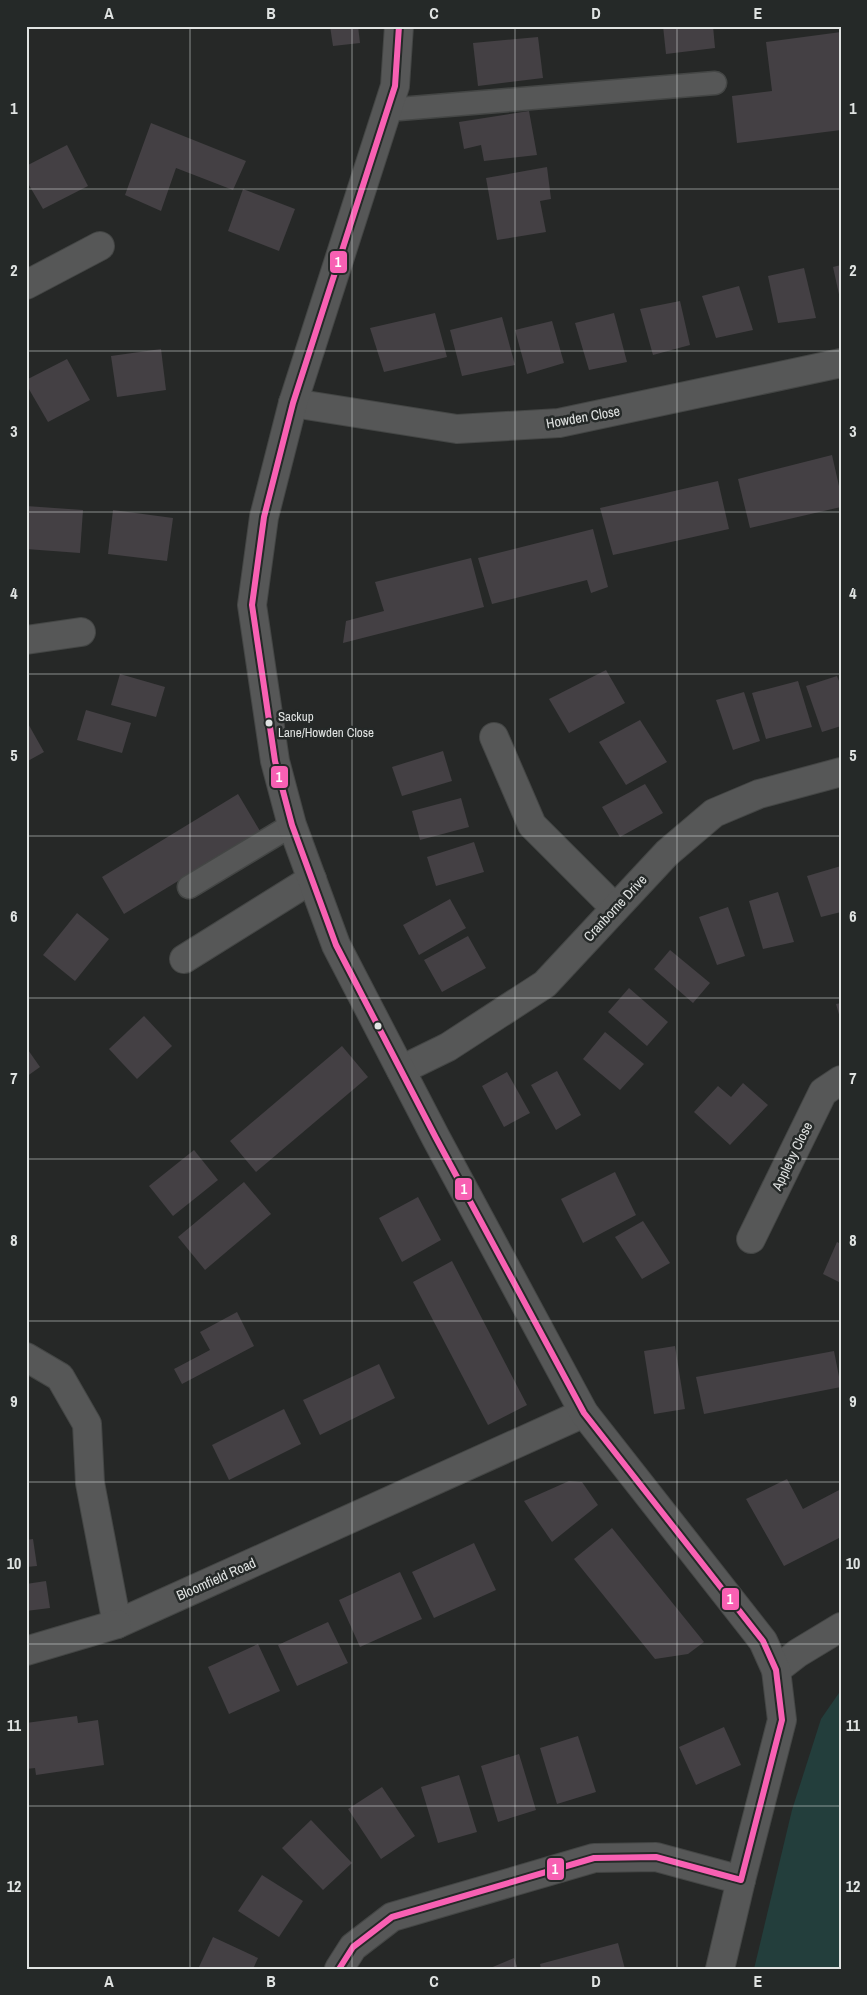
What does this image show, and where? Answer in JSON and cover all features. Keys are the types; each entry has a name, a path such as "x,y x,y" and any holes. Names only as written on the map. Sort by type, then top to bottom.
{"street":[{"path":"400,26 395,86 293,403 264,517 252,605 276,761 292,825 336,945 436,1138 584,1413 764,1641 776,1670 782,1720 720,1969"},
{"path":"26,285 100,246"},
{"name":"Howden Close","path":"293,403 457,429 559,423 841,363"},
{"path":"26,640 81,632"},
{"path":"494,737 532,825 615,908"},
{"name":"Cranborne Drive","path":"401,1070 448,1047 545,984 667,853 714,813 759,794 841,772"},
{"path":"184,959 312,879"},
{"name":"Appleby Close","path":"751,1239 823,1092 841,1080"},
{"path":"26,1357 60,1377 87,1424 90,1483 117,1624"},
{"name":"Bloomfield Road","path":"26,1651 117,1624 584,1413"},
{"path":"776,1670 798,1653 841,1627"},
{"path":"339,1969 353,1947 392,1917 594,1858 656,1857 741,1880"}],"lane":[{"path":"387,110 715,83"},
{"path":"189,887 292,825"}],"shaded area":[{"path":"841,1690 841,1969 754,1969 792,1810 821,1719"}],"building":[{"path":"330,26 358,26 360,43 333,46"},
{"path":"663,26 713,26 715,48 666,54"},
{"path":"841,32 841,130 737,143 732,96 772,91 766,42"},
{"path":"538,37 543,78 478,86 473,43"},
{"path":"529,111 537,155 484,161 481,145 464,149 459,122"},
{"path":"151,123 246,161 233,190 176,168 161,211 125,195"},
{"path":"67,145 88,186 43,209 26,180 26,166"},
{"path":"547,167 551,199 540,201 546,232 497,240 486,178"},
{"path":"243,189 295,209 279,251 228,231"},
{"path":"841,265 841,299 840,299 833,267"},
{"path":"804,268 816,318 778,323 768,276"},
{"path":"739,286 753,330 716,338 702,296"},
{"path":"680,301 690,345 653,355 640,309"},
{"path":"435,313 447,357 384,372 370,328"},
{"path":"614,313 627,362 589,370 575,323"},
{"path":"502,317 515,365 462,376 450,330"},
{"path":"552,321 564,363 527,374 515,330"},
{"path":"161,349 166,390 117,397 111,356"},
{"path":"67,359 90,400 48,422 26,384 26,380"},
{"path":"832,455 841,495 841,507 750,528 738,479"},
{"path":"718,481 729,529 613,555 600,508"},
{"path":"26,506 83,510 80,553 26,549"},
{"path":"113,510 173,518 167,561 108,554"},
{"path":"593,529 608,587 591,593 587,580 492,604 478,558"},
{"path":"471,558 484,607 343,643 346,621 384,611 375,582"},
{"path":"606,670 625,703 569,733 549,699"},
{"path":"120,674 165,687 156,717 111,705"},
{"path":"837,676 841,686 841,726 822,732 806,686"},
{"path":"798,681 812,727 766,739 752,693"},
{"path":"744,692 760,741 733,750 716,700"},
{"path":"86,710 131,723 122,753 77,740"},
{"path":"26,720 44,752 26,762"},
{"path":"640,720 667,762 626,785 599,742"},
{"path":"443,751 452,781 402,796 392,767"},
{"path":"645,784 663,813 620,837 602,807"},
{"path":"238,794 260,831 124,914 102,877"},
{"path":"461,798 469,827 420,840 412,811"},
{"path":"474,842 484,872 436,886 427,857"},
{"path":"841,866 841,912 821,917 807,876"},
{"path":"778,892 794,942 763,949 749,901"},
{"path":"450,899 466,928 419,955 403,925"},
{"path":"728,907 745,956 717,965 699,917"},
{"path":"77,913 109,939 75,981 43,955"},
{"path":"468,936 486,968 442,992 424,960"},
{"path":"670,950 710,983 693,1003 654,969"},
{"path":"629,988 668,1022 647,1046 608,1012"},
{"path":"841,1003 841,1018 840,1018 836,1004"},
{"path":"144,1016 172,1046 137,1079 109,1049"},
{"path":"605,1032 644,1064 620,1090 583,1059"},
{"path":"342,1046 368,1077 256,1172 230,1141"},
{"path":"26,1047 40,1067 26,1077"},
{"path":"557,1071 581,1115 556,1130 531,1085"},
{"path":"507,1072 530,1113 504,1127 482,1086"},
{"path":"743,1083 768,1105 730,1145 694,1112 718,1086 731,1097"},
{"path":"194,1150 218,1180 173,1216 149,1186"},
{"path":"615,1172 636,1215 583,1243 561,1199"},
{"path":"244,1182 271,1214 205,1270 178,1237"},
{"path":"418,1197 441,1240 402,1262 379,1218"},
{"path":"643,1221 670,1263 642,1279 615,1237"},
{"path":"837,1242 841,1244 841,1283 823,1274"},
{"path":"452,1261 527,1405 488,1425 413,1282"},
{"path":"237,1312 254,1346 182,1384 174,1369 210,1350 200,1332"},
{"path":"675,1346 685,1409 654,1414 644,1351"},
{"path":"834,1351 841,1387 704,1414 696,1377"},
{"path":"379,1364 395,1398 320,1435 303,1400"},
{"path":"284,1409 301,1444 229,1480 212,1445"},
{"path":"787,1479 803,1509 841,1489 841,1537 784,1566 746,1499"},
{"path":"569,1481 582,1482 598,1505 552,1542 524,1501"},
{"path":"612,1528 704,1642 688,1654 655,1659 574,1559"},
{"path":"33,1539 37,1566 26,1567 26,1540"},
{"path":"474,1543 496,1590 434,1618 412,1572"},
{"path":"400,1572 422,1619 360,1647 339,1600"},
{"path":"46,1581 50,1608 26,1611 26,1584"},
{"path":"328,1622 348,1663 297,1686 278,1645"},
{"path":"258,1644 280,1691 229,1714 208,1667"},
{"path":"77,1716 78,1723 98,1720 104,1765 36,1775 35,1768 26,1769 26,1723"},
{"path":"724,1727 741,1765 696,1785 679,1747"},
{"path":"578,1736 596,1792 557,1804 540,1748"},
{"path":"519,1754 536,1810 498,1822 481,1766"},
{"path":"459,1775 477,1832 438,1843 421,1787"},
{"path":"382,1787 415,1836 381,1859 348,1809"},
{"path":"311,1820 352,1863 323,1890 282,1848"},
{"path":"262,1875 303,1901 279,1937 238,1911"},
{"path":"213,1937 258,1958 253,1969 198,1969"},
{"path":"618,1943 625,1969 541,1969 540,1964"},
{"path":"514,1958 518,1969 488,1969"}],"transit line":[{"name":"1","path":"339,1969 353,1947 392,1917 594,1858 656,1857 741,1880 782,1720 776,1670 763,1641 584,1413 436,1138 336,945 292,825 275,761 252,605 264,517 293,403 395,86 399,26"}],"place":[{"name":"Sackup Lane/Howden Close","path":"269,723"}]}
